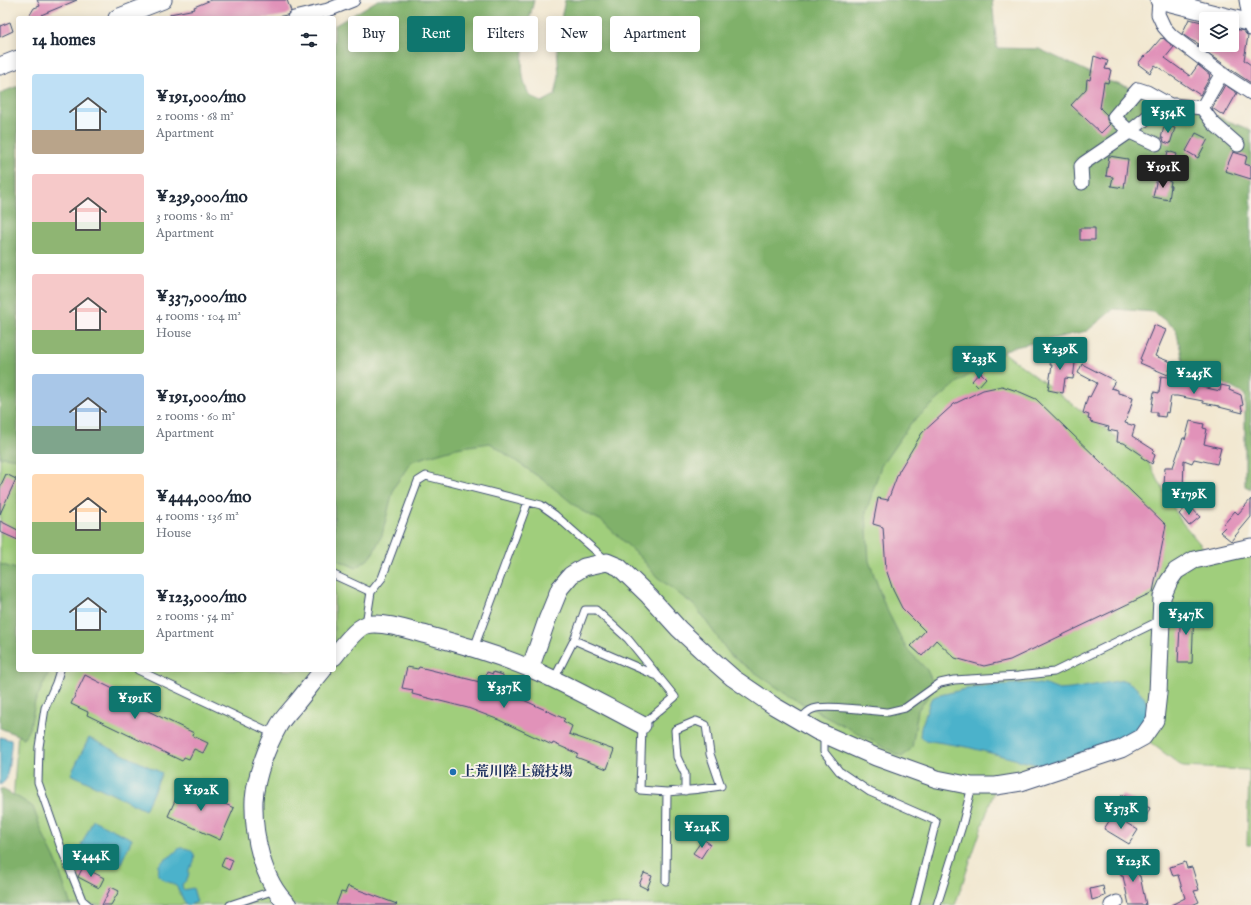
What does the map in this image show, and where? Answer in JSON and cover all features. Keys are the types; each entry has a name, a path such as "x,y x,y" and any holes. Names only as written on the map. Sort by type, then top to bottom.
{"street":[{"path":"120,16 139,4 163,0"},
{"path":"302,16 328,10 353,0"},
{"path":"1246,0 1250,25 1159,0 1158,14 1164,27 1181,44 1251,94"},
{"path":"0,66 16,59"},
{"path":"1202,108 1222,73"},
{"path":"1156,144 1130,132 1114,117 1138,89 1147,92 1170,106"},
{"path":"1082,183 1081,166 1084,163 1130,132 1156,110 1163,106 1202,108"},
{"path":"1202,108 1213,123 1238,145"},
{"path":"530,668 560,588 571,576 584,567 608,562 619,567 650,596 679,629 733,678 799,721 876,757 930,776 972,786 996,786 1021,782 1121,749 1143,737 1155,720 1158,693 1162,596 1169,582 1176,571 1194,560 1251,547"},
{"path":"336,655 352,635 366,625 380,625 399,628 474,648 530,668 642,725"},
{"path":"288,905 275,890 260,853 256,829 254,800 256,784 267,748 274,734 280,724 321,672"}],"lane":[{"path":"366,625 371,592 382,578 418,480 426,476 541,505 608,562"},
{"path":"474,648 528,502"},
{"path":"336,576 371,592"},
{"path":"554,679 574,640 585,610 596,610 628,639 675,698 642,725 640,790 667,792 685,791 721,786 710,754 706,725 696,721 675,730 676,757 685,774 685,791"},
{"path":"799,721 807,712 814,708 829,707 888,712 895,711 905,708 940,683 954,680 1054,672 1161,620"},
{"path":"574,640 657,676"},
{"path":"59,672 45,708 39,747 38,782 60,845 82,900 88,905"},
{"path":"142,672 274,734"},
{"path":"824,734 824,752 839,771 870,792 936,821 915,905"},
{"path":"937,905 962,826 972,786"},
{"path":"666,881 667,792"},
{"path":"230,905 275,890"}],"green space":[{"path":"378,0 534,0 530,16 473,16 473,52 523,52 522,60 525,84 529,94 533,98 542,102 555,95 559,76 557,52 602,52 602,16 562,16 565,0 992,0 997,48 1039,49 1108,81 1208,113 1251,130 1251,489 1245,486 1245,395 1183,361 1176,329 1154,312 1114,309 1087,331 1010,348 957,383 911,423 881,466 866,512 869,561 885,606 906,648 927,670 935,687 918,710 912,748 902,757 794,699 731,656 695,606 657,577 641,558 602,521 582,511 546,482 490,443 456,448 412,461 394,487 382,535 371,557 356,568 336,559 336,25 348,18 348,52 399,52 399,16 351,16"},
{"path":"16,87 16,459 0,458 0,93"},
{"path":"990,342 1147,460 1181,521 1210,556 1251,547 1251,845 1247,845 1249,770 1183,767 1143,737 996,786 955,905 48,905 11,830 19,717 34,672 336,672 336,377 846,502 875,416"},
{"path":"0,433 16,433 16,617 0,602"},
{"path":"0,564 16,569 16,672 49,672 35,702 30,727 24,738 0,728"},
{"path":"0,789 21,799 33,807 45,839 56,861 71,905 0,905"}],"water":[{"path":"1123,680 1131,684 1139,691 1147,706 1146,718 1138,728 1127,737 1042,766 967,747 925,740 920,737 921,728 931,699 936,696 987,686 1031,683 1046,685 1059,690"},
{"path":"0,737 11,740 11,743 10,760 6,778 0,785"},
{"path":"89,738 162,773 145,810 71,774"},
{"path":"93,820 132,839 120,865 81,846"},
{"path":"180,848 189,849 194,854 195,858 189,869 188,878 182,884 183,890 193,888 197,902 189,905 186,905 177,887 163,880 158,875 159,865"}],"building":[{"path":"37,0 77,0 41,16 29,16 34,8 40,6"},
{"path":"211,0 287,0 291,11 287,15 282,16 170,16 170,14 195,9 194,7"},
{"path":"1189,19 1199,21 1199,44 1182,34"},
{"path":"10,22 13,31 0,37 0,26"},
{"path":"1239,30 1244,31 1248,36 1244,60 1251,65 1251,83 1207,52 1239,52"},
{"path":"1161,38 1174,47 1165,58 1190,76 1198,65 1210,75 1200,95 1155,65 1150,73 1138,64"},
{"path":"1094,56 1108,61 1105,69 1111,70 1108,83 1104,82 1100,108 1107,115 1107,120 1110,124 1101,133 1071,105 1086,89 1087,79 1090,80"},
{"path":"1225,85 1237,93 1224,116 1212,108"},
{"path":"1166,126 1175,128 1170,144 1164,142 1163,138 1161,138 1164,127 1166,128"},
{"path":"1196,133 1208,139 1198,158 1186,151"},
{"path":"1168,151 1177,154 1174,162 1166,160"},
{"path":"1233,152 1247,156 1245,164 1251,166 1251,179 1225,171"},
{"path":"1109,156 1128,159 1124,188 1111,186 1113,177 1106,176"},
{"path":"1157,178 1168,179 1168,181 1171,182 1169,200 1153,197"},
{"path":"1080,228 1095,228 1095,240 1080,240"},
{"path":"1154,325 1166,330 1155,356 1171,362 1168,375 1140,363 1142,360 1140,359"},
{"path":"1052,351 1066,352 1066,359 1075,363 1073,379 1065,378 1063,393 1048,390 1052,365 1050,365"},
{"path":"1082,364 1115,381 1111,388 1118,390 1118,393 1133,397 1125,423 1135,426 1132,436 1154,450 1152,453 1155,455 1152,464 1124,443 1117,442 1118,432 1108,430 1109,427 1090,422 1091,420 1088,419 1089,415 1083,413 1088,396 1090,397 1097,383 1078,373"},
{"path":"980,372 986,378 978,387 972,381"},
{"path":"1192,374 1200,376 1199,384 1203,385 1202,387 1220,391 1221,385 1230,387 1229,390 1241,395 1243,405 1241,406 1243,413 1203,403 1203,401 1177,396 1171,396 1168,413 1166,412 1165,417 1157,416 1157,412 1151,412 1154,392 1159,393 1161,376 1188,380 1189,375 1191,376"},
{"path":"1002,386 1036,399 1166,525 1153,592 1010,660 984,666 955,658 936,640 922,656 911,646 925,631 902,608 893,590 886,569 883,527 873,524 878,498 888,500 899,471 922,433 954,404 983,390"},
{"path":"1190,421 1204,424 1203,428 1207,429 1204,444 1221,448 1217,464 1194,459 1192,463 1184,460 1183,490 1166,489 1166,487 1164,487 1165,467 1173,467 1183,438 1185,438 1185,440"},
{"path":"6,474 16,479 0,514 0,487"},
{"path":"1251,499 1251,517 1231,541 1220,532 1226,526 1224,524 1235,511 1238,514"},
{"path":"1189,505 1200,517 1189,526 1179,514"},
{"path":"0,521 16,529 16,539 0,532"},
{"path":"1181,609 1194,609 1192,663 1178,663"},
{"path":"407,667 418,669 419,667 484,683 487,672 503,675 503,677 508,679 504,691 565,719 563,721 572,726 569,734 614,750 607,769 576,757 578,754 553,743 552,745 499,720 468,708 412,694 413,690 402,688"},
{"path":"85,675 123,694 121,698 194,733 193,736 208,743 203,753 194,749 189,759 184,757 182,761 87,715 88,712 71,704"},
{"path":"182,785 234,808 220,840 168,816"},
{"path":"1122,795 1150,808 1146,817 1118,803"},
{"path":"1113,815 1138,830 1129,844 1104,829"},
{"path":"703,839 710,844 701,858 693,853"},
{"path":"225,857 233,860 229,870 221,866"},
{"path":"1136,860 1146,905 1129,905 1123,876 1121,876 1119,864"},
{"path":"1185,862 1187,868 1192,867 1199,890 1194,891 1199,902 1192,905 1171,905 1185,898 1178,875 1173,876 1170,867"},
{"path":"83,867 104,878 99,888 78,877"},
{"path":"644,873 652,876 647,889 639,885"},
{"path":"348,886 397,904 336,905 341,892 345,893"},
{"path":"1103,886 1105,896 1092,900 1090,889"},
{"path":"111,887 119,891 111,905 102,905"}],"place":[{"name":"上荒川陸上競技場","path":"453,772"}]}
